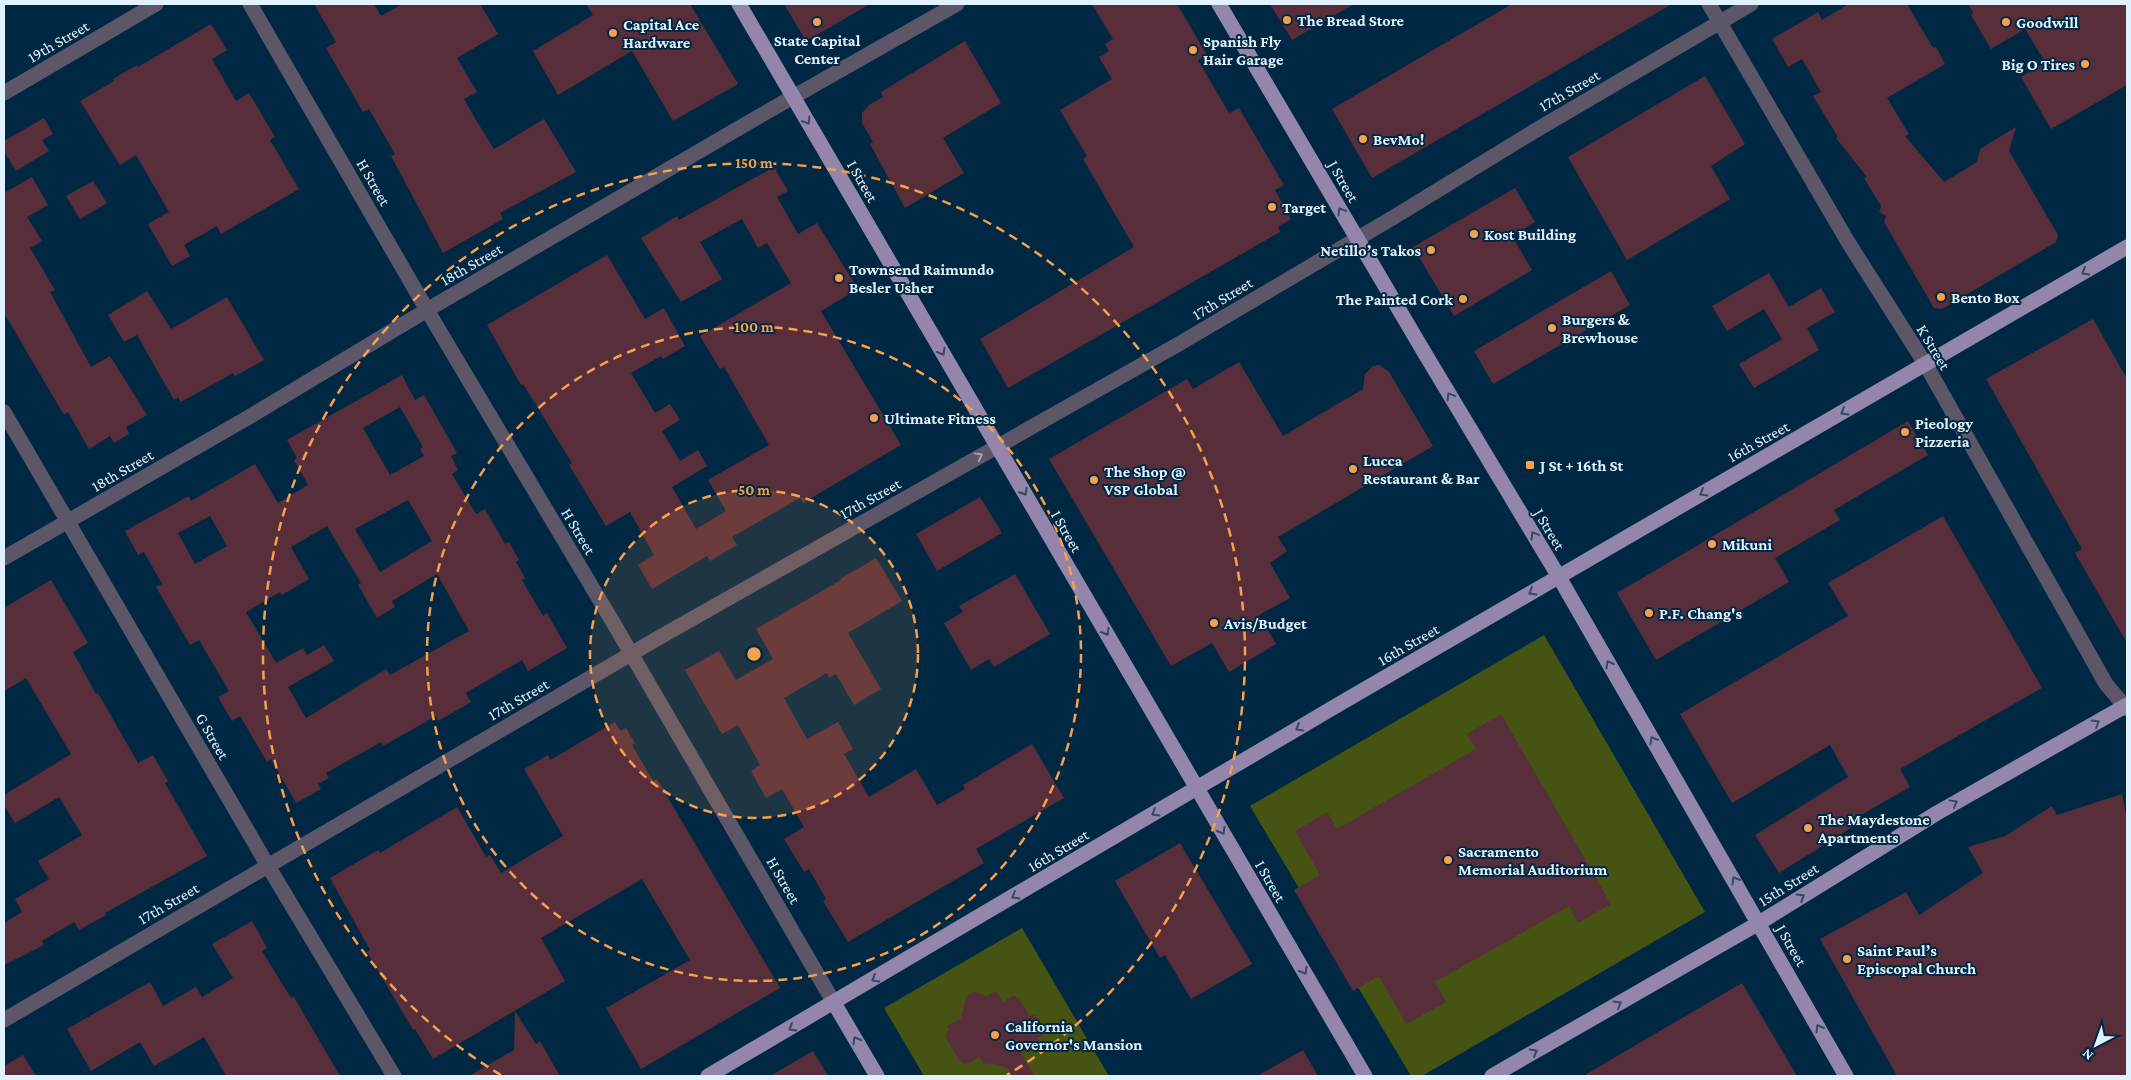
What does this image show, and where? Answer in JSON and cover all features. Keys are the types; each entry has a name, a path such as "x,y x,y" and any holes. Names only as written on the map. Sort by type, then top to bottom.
{"main road":[{"name":"I Street","path":"739,4 1365,1076"},
{"name":"J Street","path":"1219,4 1559,577 1846,1076"},
{"name":"16th Street","path":"708,1076 1375,683 2127,247"},
{"name":"15th Street","path":"1492,1076 1759,923 1937,813 2127,707"},
{"name":"H Street","path":"834,1003 877,1076"}],"street":[{"name":"19th Street","path":"4,93 156,4"},
{"name":"H Street","path":"250,4 427,310 632,654 834,1003"},
{"name":"18th Street","path":"4,558 249,418 427,310 957,4"},
{"name":"K Street","path":"1710,4 1848,242 1926,364 2106,684 2127,707"},
{"name":"17th Street","path":"4,1020 632,654 1177,345 1358,238 1538,128 1751,4"},
{"name":"G Street","path":"4,412 268,866 394,1076"}],"green space":[{"path":"1544,635 1705,912 1422,1076 1411,1076 1250,806"},
{"path":"1022,928 1109,1076 924,1076 884,1008"}],"building":[{"path":"314,4 374,4 381,16 402,4 480,4 498,34 457,58 477,92 464,99 476,120 494,149 544,119 576,172 500,213 503,219 443,253 391,156 395,154 369,109 363,112 326,48 336,42"},
{"path":"586,4 690,4 738,84 673,121 632,51 558,95 533,51 593,15"},
{"name":"State Capital Center","path":"784,4 870,4 806,41"},
{"path":"1092,4 1177,4 1207,55 1198,60 1229,113 1239,108 1284,185 1275,190 1291,219 1278,227 1280,232 1008,388 980,339 1134,247 1083,159 1087,156 1060,110 1112,79 1099,57 1109,51 1105,44 1113,39"},
{"path":"1270,4 1354,4 1292,40"},
{"path":"1512,4 1672,4 1372,178 1332,109"},
{"path":"1849,4 1907,4 1933,48 1936,47 1945,64 1887,98 1909,134 1905,136 1944,182 1977,162 1980,149 2016,127 2009,151 2058,235 2056,242 1942,309 1934,308 1884,222 1886,216 1879,212 1881,206 1864,178 1867,177 1836,138 1838,137 1813,96 1821,92 1802,59 1788,67 1772,39 1818,12 1822,20"},
{"path":"1968,4 2127,4 2127,85 2051,129 2021,77 2045,62 2025,29 1991,49 1971,15 1973,13"},
{"path":"211,24 227,50 212,59 236,101 249,93 275,137 270,140 299,189 221,234 217,226 184,245 190,256 172,266 148,224 169,212 136,155 120,165 80,101 114,81 113,79 137,65 138,67"},
{"path":"965,41 1001,103 943,138 964,173 905,208 870,144 873,142 862,123 862,113 869,105 883,97 881,92"},
{"path":"1705,76 1745,144 1711,166 1730,199 1627,260 1568,157"},
{"path":"44,118 53,134 42,140 49,151 16,171 4,151 4,141"},
{"path":"774,167 788,191 777,197 798,234 817,223 858,289 821,311 901,445 803,503 800,498 732,537 737,545 710,561 707,556 652,589 638,565 654,555 630,512 606,526 569,465 572,463 523,384 521,385 487,325 607,255 645,319 664,308 685,346 663,359 661,356 631,373 655,413 670,404 680,420 662,431 680,461 698,450 707,466 672,487 696,529 726,511 708,480 769,445 724,367 720,369 700,336 791,283 767,243 758,248 742,219 700,242 722,279 681,302 641,238 677,216 679,220"},
{"path":"32,177 48,205 27,217 42,241 30,248 55,290 50,292 91,367 110,356 147,415 126,427 129,434 114,443 110,436 89,449 68,412 64,415 4,313 4,193"},
{"path":"93,181 107,203 80,219 66,196"},
{"path":"1515,188 1535,222 1512,236 1532,270 1454,316 1413,247"},
{"name":"Burgers & Brewhouse","path":"1611,271 1630,305 1493,384 1474,351"},
{"path":"1769,273 1789,307 1821,288 1835,312 1807,328 1819,350 1754,388 1739,364 1782,339 1764,309 1727,331 1712,306"},
{"path":"147,291 171,329 227,297 264,360 235,376 233,373 181,402 178,397 174,400 137,335 124,342 108,315"},
{"path":"2093,319 2127,379 2127,643 2075,553 2082,549 1986,379"},
{"path":"1239,362 1283,436 1363,389 1365,374 1373,366 1380,365 1389,372 1433,446 1278,537 1287,551 1270,563 1290,598 1259,615 1276,644 1229,672 1212,643 1171,666 1049,459 1187,379 1193,389"},
{"path":"402,375 415,400 424,395 457,453 451,456 458,470 452,474 476,514 485,509 505,544 509,542 519,560 516,562 525,578 522,580 543,616 547,613 567,648 528,671 522,660 466,693 471,702 438,721 436,716 383,746 381,742 326,773 329,778 318,784 321,789 296,803 271,759 267,762 240,716 232,721 218,697 229,691 199,640 190,645 156,587 162,584 144,552 138,555 125,531 189,496 191,501 255,464 278,503 308,485 294,460 297,458 287,440","holes":["400,407 423,447 420,449 424,456 390,475 363,428","408,500 432,541 380,572 355,529","210,516 227,546 195,564 178,533","327,526 361,583 358,585 377,618 395,607 392,601 437,574 469,631 390,675 386,669 306,718 288,687 334,661 324,645 307,655 303,648 276,663 246,612 280,592 282,595 309,579 291,547"]},
{"path":"1908,421 1928,455 1834,510 1840,520 1775,558 1789,582 1656,660 1617,593"},
{"path":"980,497 1002,533 937,571 916,534"},
{"path":"1943,516 2042,688 1900,769 1910,787 1859,816 1862,821 1779,873 1755,835 1848,777 1830,745 1732,803 1680,714 1848,616 1828,583"},
{"path":"876,558 902,601 848,633 881,689 854,705 836,674 829,678 827,673 784,698 807,739 838,722 853,749 844,754 869,797 916,769 937,805 965,789 963,785 1032,744 1064,798 976,849 984,863 848,942 823,901 826,899 809,869 804,872 784,839 804,827 782,789 766,798 751,771 760,765 738,725 722,734 685,670 719,651 736,680 773,659 756,629"},
{"path":"1015,574 1050,634 994,667 989,659 971,670 944,623 963,612 959,606"},
{"path":"51,580 88,643 73,652 96,694 98,693 138,763 153,755 168,781 165,783 207,856 105,913 106,915 79,930 74,922 42,941 44,945 4,965 4,923 22,912 15,899 49,879 38,861 82,835 59,797 15,823 4,805 4,795 71,754 26,678 4,691 4,608"},
{"name":"Sacramento Memorial Auditorium","path":"1501,714 1611,904 1578,923 1569,906 1435,982 1446,1002 1406,1024 1379,976 1353,991 1294,890 1320,875 1295,831 1327,812 1337,829 1476,749 1467,734"},
{"path":"615,722 620,731 626,728 635,743 632,745 653,781 657,779 780,988 641,1069 606,1008 690,960 642,879 541,938 565,981 433,1059 415,1029 413,1030 367,952 370,950 330,878 378,850 380,853 457,807 486,857 490,855 501,873 563,836 524,769 548,755 550,760"},
{"path":"2122,794 2127,820 2127,1076 1897,1076 1820,939 1906,892 1919,915 1983,873 1968,847 2005,836 2052,806 2057,815"},
{"path":"1180,843 1252,964 1191,999 1165,955 1160,958 1115,881"},
{"path":"252,921 267,948 262,951 291,998 294,997 340,1076 226,1076 204,1037 154,1066 140,1042 91,1071 67,1029 150,982 163,1006 196,987 202,997 233,978 212,944"},
{"path":"1742,983 1797,1076 1583,1076"},
{"name":"California Governor's Mansion","path":"996,991 1003,1002 1014,995 1019,999 1030,1016 1034,1014 1046,1033 1038,1038 1040,1042 1021,1053 1035,1076 1013,1076 1008,1068 989,1063 985,1065 979,1057 963,1064 945,1036 949,1030 947,1026 961,1018 966,997 974,992 987,996"},
{"path":"515,1011 536,1044 540,1041 560,1076 469,1076 514,1050"},
{"path":"1303,1050 1318,1076 1257,1076"},
{"path":"813,1051 828,1076 770,1076"},
{"path":"23,1055 36,1076 4,1076 4,1066"}],"place":[{"name":"The Bread Store","path":"1287,20"},
{"name":"State Capital Center","path":"817,22"},
{"name":"Goodwill","path":"2006,22"},
{"name":"Capital Ace Hardware","path":"613,33"},
{"name":"Spanish Fly Hair Garage","path":"1193,50"},
{"name":"Big O Tires","path":"2085,64"},
{"name":"BevMo!","path":"1363,139"},
{"name":"Target","path":"1272,207"},
{"name":"Kost Building","path":"1474,234"},
{"name":"Netillo’s Takos","path":"1431,250"},
{"name":"Townsend Raimundo Besler Usher","path":"839,278"},
{"name":"Bento Box","path":"1941,297"},
{"name":"The Painted Cork","path":"1463,299"},
{"name":"Burgers & Brewhouse","path":"1552,328"},
{"name":"Ultimate Fitness","path":"874,418"},
{"name":"Pieology Pizzeria","path":"1905,432"},
{"name":"J St + 16th St","path":"1530,465"},
{"name":"Lucca Restaurant & Bar","path":"1353,469"},
{"name":"The Shop @ VSP Global","path":"1094,480"},
{"name":"Mikuni","path":"1712,544"},
{"name":"P.F. Chang's","path":"1649,613"},
{"name":"Avis/Budget","path":"1214,623"},
{"name":"The Maydestone Apartments","path":"1808,828"},
{"name":"Sacramento Memorial Auditorium","path":"1448,860"},
{"name":"Saint Paul’s Episcopal Church","path":"1847,959"},
{"name":"California Governor's Mansion","path":"995,1035"}]}
